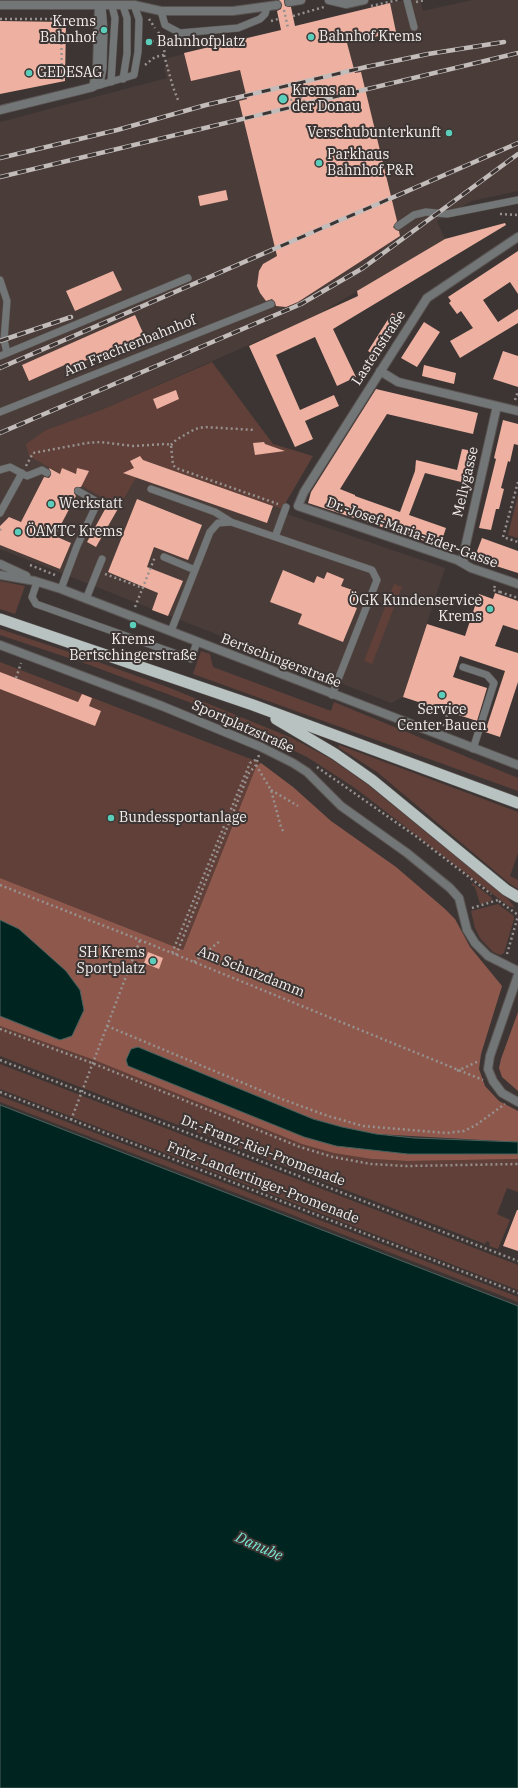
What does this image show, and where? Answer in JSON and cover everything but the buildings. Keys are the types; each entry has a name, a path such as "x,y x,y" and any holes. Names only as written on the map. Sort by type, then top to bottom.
{"highway":[{"path":"0,619 253,705 518,802"},
{"path":"253,705 335,754 372,780 506,890 518,897"}],"street":[{"path":"328,3 346,4 364,0"},
{"path":"0,5 134,6 161,11 233,11 267,4 291,2"},
{"path":"0,110 69,94 96,86 100,6"},
{"name":"Lastenstraße","path":"298,506 304,492 427,298 518,236"},
{"path":"380,371 398,382 518,412"},
{"name":"Mellygasse","path":"464,563 464,549 497,406"},
{"name":"Dr.-Josef-Maria-Eder-Gasse","path":"298,506 464,563 471,568 518,584"},
{"name":"Bertschingerstraße","path":"0,564 36,581 61,589 472,749 518,765"},
{"name":"Bertschingerstraße","path":"0,575 36,581"},
{"name":"Sportplatzstraße","path":"0,645 162,706 261,747 293,763 307,772 341,806 407,852 450,888 459,898 464,910 467,930 475,943 488,956 518,971"},
{"path":"515,1101 502,1093 493,1081 488,1069 490,1056 518,976"}],"lane":[{"path":"407,0 414,27"},
{"path":"161,11 165,25 180,34 238,28 260,19 265,14 267,4"},
{"path":"111,82 115,18 112,6"},
{"path":"123,6 127,18 127,54 123,79"},
{"path":"96,86 134,75 138,52 139,19 134,6"},
{"path":"398,226 414,215 447,214 518,200"},
{"path":"0,280 7,301 4,354 188,278"},
{"name":"Am Frachtenbahnhof","path":"0,412 271,304"},
{"path":"0,470 10,467 27,476 42,470 47,473"},
{"path":"0,513 22,473"},
{"path":"151,488 215,512 231,522 372,570 378,580 332,695"},
{"path":"61,589 95,508 94,500 78,491"},
{"path":"275,537 286,506"},
{"path":"171,632 210,532 218,523 231,522"},
{"path":"164,558 195,570"},
{"path":"86,599 102,559"},
{"path":"36,581 32,597 36,604 191,659 197,642"},
{"path":"463,667 487,675 494,683 472,749"}],"path":[{"path":"288,28 291,2"},
{"path":"293,16 328,3"},
{"path":"148,16 165,44 164,55 172,87 178,100"},
{"path":"0,19 62,19 62,81"},
{"path":"143,72 145,65 155,57 164,55"},
{"path":"301,85 304,102"},
{"path":"298,100 297,94 284,96 285,101 297,98 303,96 326,88"},
{"path":"515,401 518,392"},
{"path":"22,473 33,452 101,442 133,446 171,445 176,440 195,429 204,427 255,430"},
{"path":"171,445 173,465 176,468 286,506"},
{"path":"518,482 503,537 518,542"},
{"path":"135,607 156,554"},
{"path":"98,571 143,588"},
{"path":"494,590 518,598"},
{"path":"16,678 24,653"},
{"path":"443,727 448,712"},
{"path":"172,953 250,763 258,759"},
{"path":"176,955 249,773 256,765 271,790 281,828 284,833"},
{"path":"271,790 298,806"},
{"name":"Am Schutzdamm","path":"0,885 172,953 479,1080 493,1081"},
{"path":"464,910 498,900"},
{"path":"507,954 518,916"},
{"path":"71,1120 140,940"},
{"path":"194,962 220,941"},
{"path":"107,1026 279,1098 328,1116 363,1126 447,1133 464,1131 515,1101"},
{"path":"0,1029 92,1063 300,1148 333,1157 371,1164 406,1166 518,1164"},
{"path":"457,1071 490,1056"},
{"name":"Dr.-Franz-Riel-Promenade","path":"0,1060 518,1261"},
{"name":"Fritz-Landertinger-Promenade","path":"0,1092 518,1293"}],"shaded area":[{"path":"404,0 420,0 423,11 472,0 518,0 518,191 472,201 437,221 445,239 317,315 101,410 46,430 119,507 146,461 282,509 281,512 445,568 403,697 391,703 0,549 0,122 167,78 164,69 168,58"},
{"path":"212,362 273,444 313,456 282,509 146,461 119,507 29,456 26,444 46,430 101,410"},
{"path":"518,495 518,538 508,535"},
{"path":"0,581 25,586 15,614 0,609"},
{"path":"394,584 402,587 372,664 364,661"},
{"path":"0,629 170,688 292,738 331,759 368,785 508,899 515,908 507,905 355,788 307,757 202,707 87,664 0,635"},
{"path":"201,651 210,654 213,667 331,711 334,702 518,778 518,791 193,674"},
{"name":"Bundessportanlage","path":"0,662 261,763 256,767 183,950 0,878"},
{"path":"339,745 518,812 518,853 510,876 518,880 518,889 377,772 338,747"},
{"path":"261,763 293,787 331,821 396,867 445,909 455,919 470,947 502,986 481,1054 479,1069 485,1086 499,1101 518,1111 518,1142 376,1134 342,1127 128,1066 304,1137 336,1146 408,1154 510,1153 518,1154 518,1159 407,1161 372,1159 334,1153 302,1144 97,1061 0,1026 0,1016 60,1040 19,929 0,920 0,878 183,950 256,767"},
{"path":"473,883 492,898 491,901 480,904 475,887 471,885"},
{"path":"498,904 514,916 504,953 500,955 493,952 480,938 475,928 471,911"},
{"path":"518,1012 518,1091 502,1077 499,1068"},
{"path":"0,1026 372,1159 407,1161 518,1159 518,1192 507,1188 497,1214 510,1220 498,1249 489,1246 490,1243 487,1241 485,1244 0,1056"},
{"path":"0,1064 518,1265 518,1290 0,1089"},
{"path":"0,1096 518,1297 518,1302 0,1102"}],"water":[{"path":"0,920 19,929 66,971 80,990 84,1010 72,1036 60,1040 0,1016"},
{"path":"138,1047 313,1119 376,1134 414,1138 518,1142 518,1154 408,1154 336,1146 304,1137 128,1066 126,1060 131,1049"},
{"name":"Danube","path":"0,1105 518,1306 518,1788 0,1788"}],"railway":[{"path":"0,158 117,130 206,105 366,67 428,54 504,42"},
{"path":"0,177 518,53"},
{"path":"0,368 518,143"},
{"path":"0,433 301,304 363,268 518,154"},
{"path":"0,341 71,317"}],"place":[{"name":"Krems Bahnhof","path":"104,30"},
{"name":"Bahnhof Krems","path":"311,37"},
{"name":"Bahnhofplatz","path":"149,42"},
{"name":"GEDESAG","path":"29,73"},
{"name":"Krems an der Donau","path":"283,99"},
{"name":"Verschubunterkunft","path":"449,133"},
{"name":"Parkhaus Bahnhof P&R","path":"319,163"},
{"name":"Werkstatt","path":"51,504"},
{"name":"ÖAMTC Krems","path":"18,532"},
{"name":"ÖGK Kundenservice Krems","path":"490,609"},
{"name":"Krems Bertschingerstraße","path":"133,625"},
{"name":"Service Center Bauen","path":"442,695"},
{"name":"Bundessportanlage","path":"111,818"},
{"name":"SH Krems Sportplatz","path":"153,961"}]}
